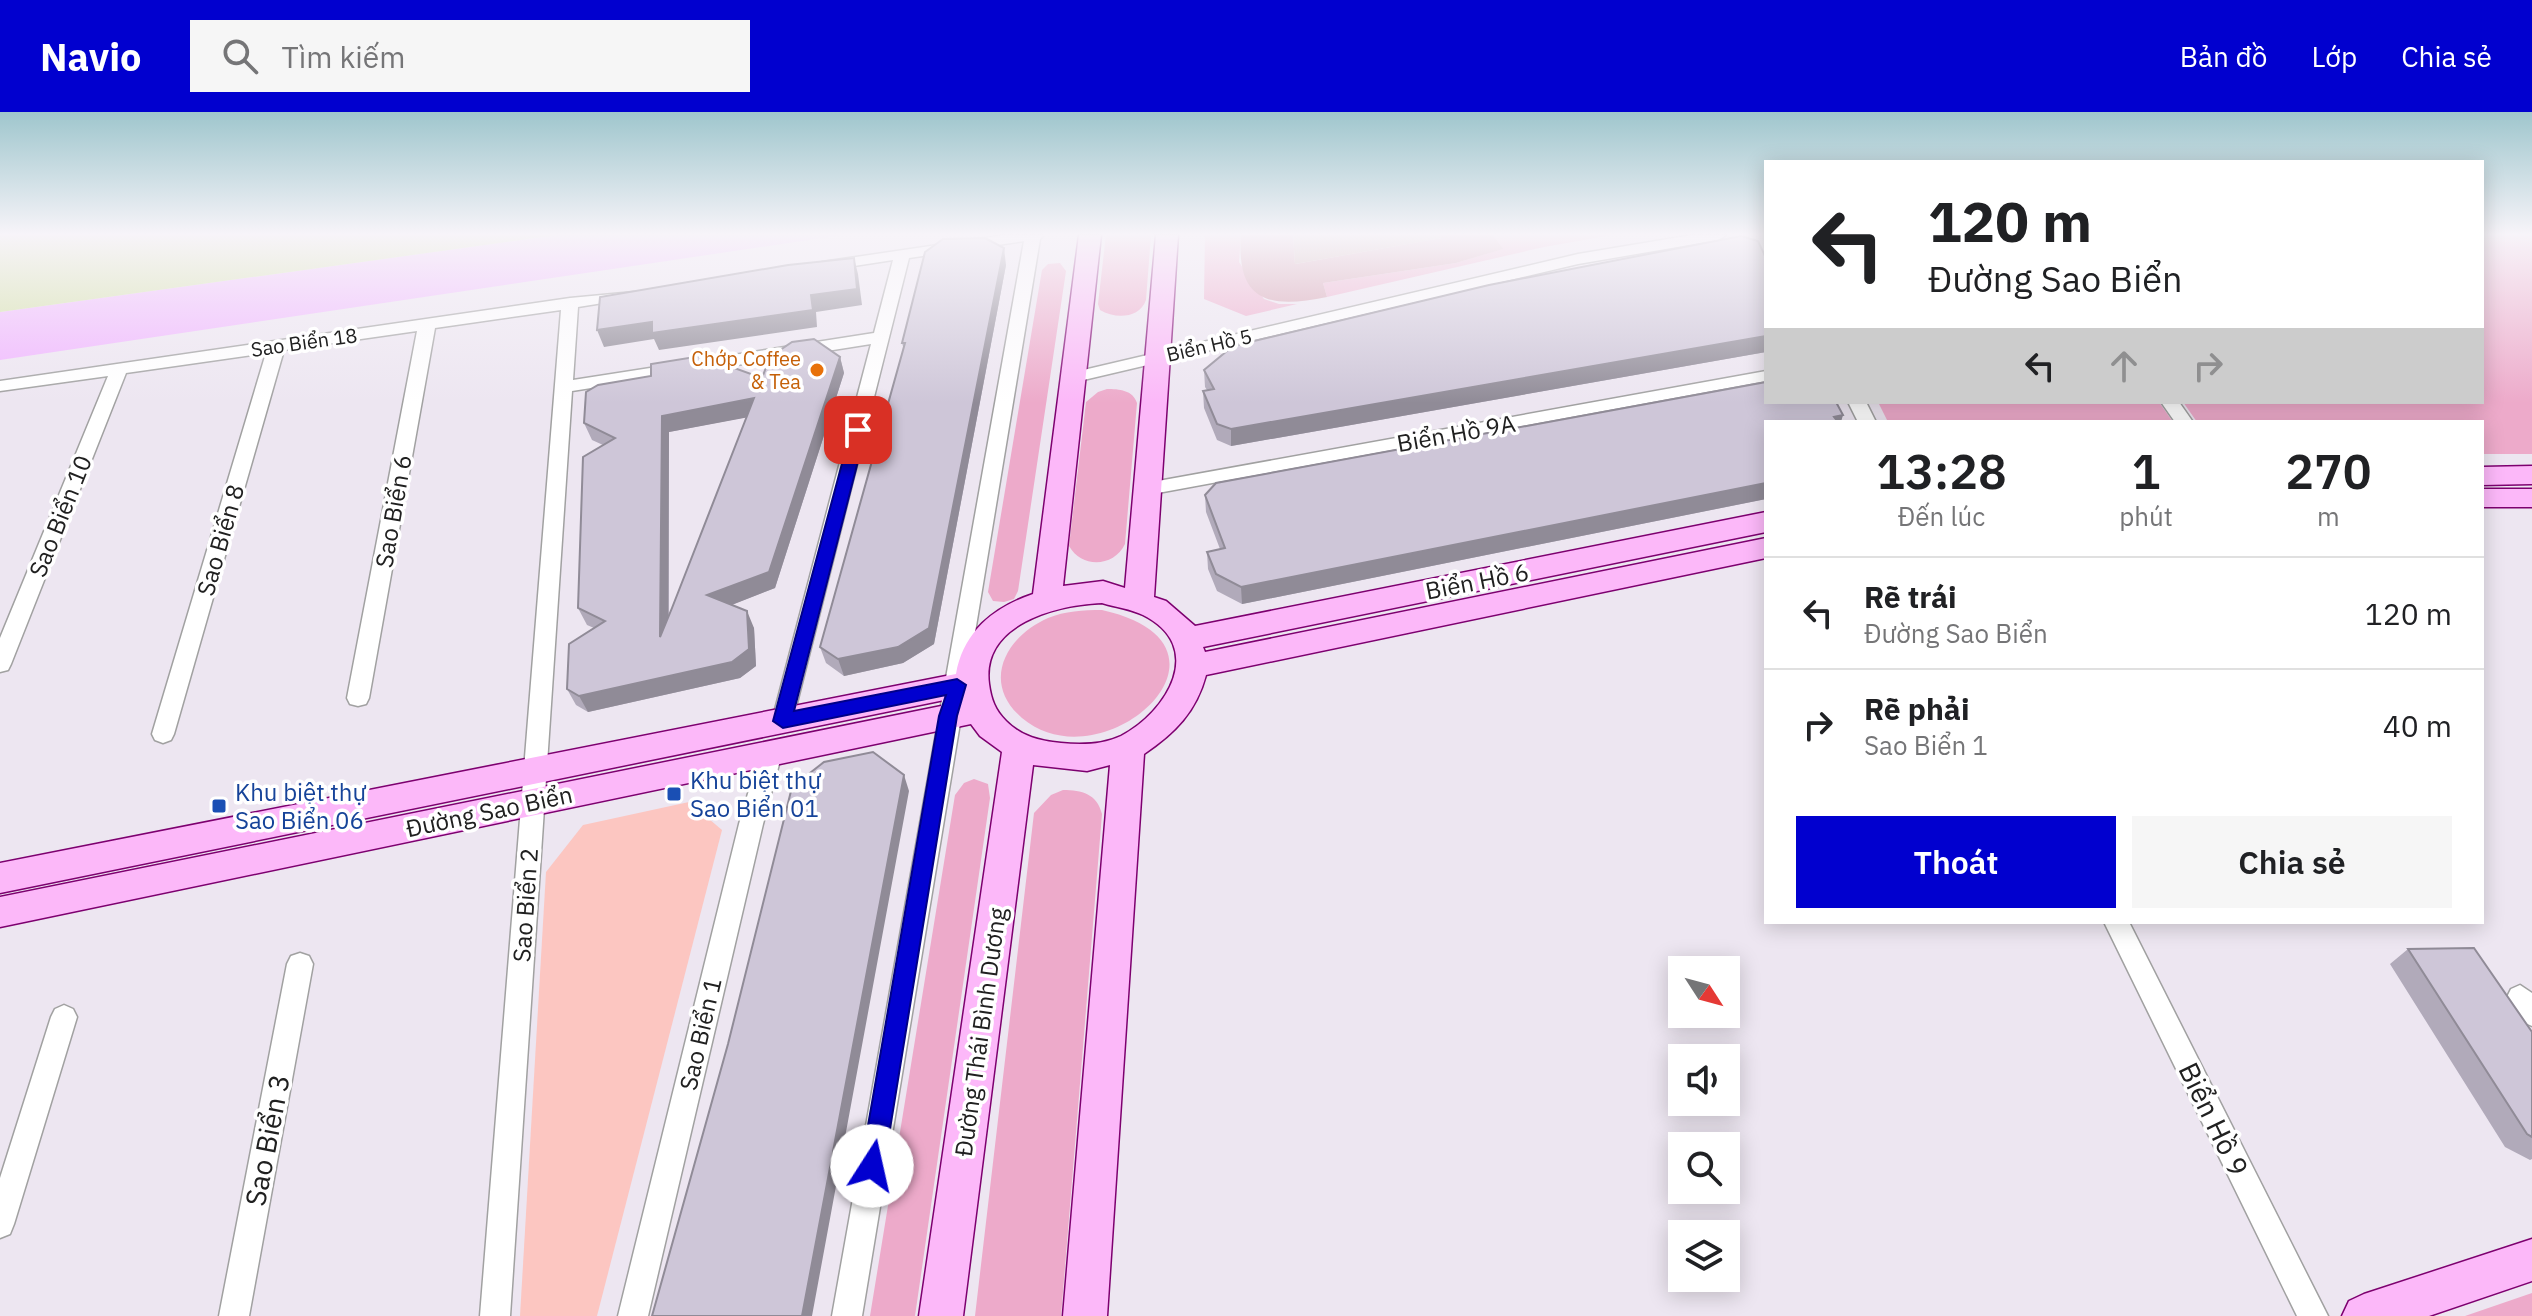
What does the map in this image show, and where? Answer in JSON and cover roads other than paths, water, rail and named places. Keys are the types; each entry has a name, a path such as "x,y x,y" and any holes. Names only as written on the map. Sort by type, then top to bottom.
{"main road":[{"path":"1047,598 1084,291"},
{"path":"1139,599 1162,291"},
{"path":"2484,476 2532,475"},
{"path":"2484,498 2532,498"},
{"name":"Biển Hồ 6","path":"1190,652 1764,522"},
{"name":"Biển Hồ 6","path":"1190,652 1764,548"},
{"path":"1103,592 1139,599 1167,615 1190,652 1190,689 1182,706 1153,734 1128,747 1101,755 1072,758 1045,755 1019,747 997,734 964,698 977,654 991,633 1012,615 1047,598 1103,592"},
{"name":"Đường Sao Biển","path":"0,912 534,786 783,721 964,698"},
{"name":"Đường Sao Biển","path":"0,878 534,786 771,753 964,698"},
{"name":"Đường Thái Bình Dương","path":"941,1316 1019,747"},
{"path":"1085,1316 1128,747"},
{"path":"2364,1316 2532,1260"}],"street":[{"path":"783,721 894,291"},
{"path":"847,1316 964,698 1026,291"},
{"name":"Biển Hồ 5","path":"1075,377 1440,291"},
{"name":"Sao Biển 18","path":"0,386 639,293"},
{"name":"Sao Biển 2","path":"495,1316 570,303"},
{"name":"Sao Biển 6","path":"358,698 427,324"},
{"path":"564,387 883,337"},
{"name":"Sao Biển 8","path":"163,734 277,346"},
{"name":"Sao Biển 10","path":"0,664 119,369"},
{"name":"Biển Hồ 9A","path":"1147,489 1764,376"},
{"name":"Sao Biển 1","path":"633,1316 751,824 771,753"},
{"name":"Biển Hồ 9","path":"2117,924 2313,1316"},
{"name":"Sao Biển 3","path":"234,1316 300,964"},
{"path":"0,1224 64,1017"}],"place":[{"name":"Chớp Coffee & Tea","path":"817,370"},
{"name":"Khu biệt thự Sao Biển 01","path":"674,794"},
{"name":"Khu biệt thự Sao Biển 06","path":"219,806"}]}
